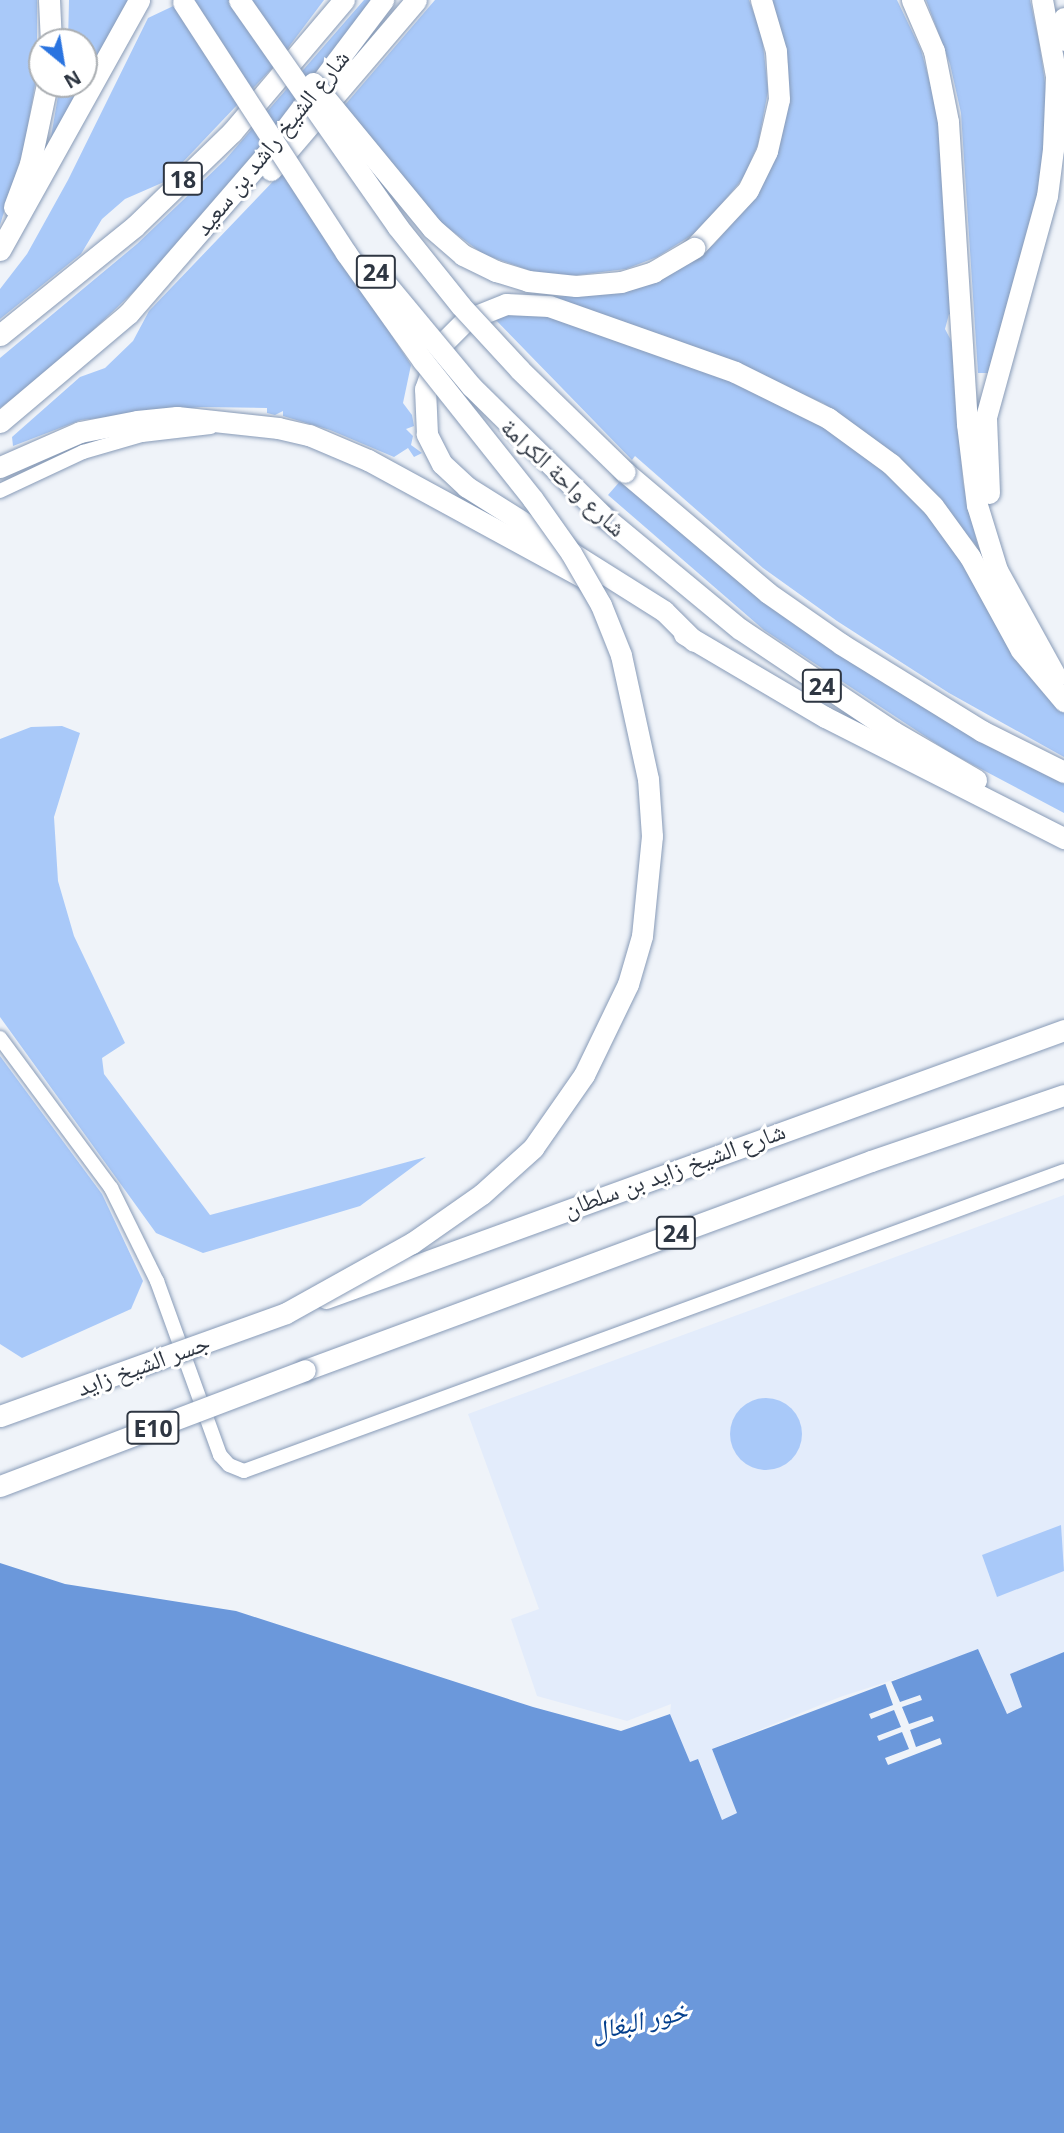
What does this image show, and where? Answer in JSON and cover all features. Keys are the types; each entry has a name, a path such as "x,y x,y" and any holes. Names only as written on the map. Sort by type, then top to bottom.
{"highway":[{"path":"49,0 50,28"},
{"path":"0,250 139,0"},
{"name":"شارع واحة الكرامة","path":"239,0 397,226 461,306 520,370 625,472 768,593 841,644 982,731 1064,772"},
{"path":"247,0 382,172 432,228 463,255 528,281 576,286 621,282 653,272 694,248 723,222 748,190 767,151 779,99 776,51 761,0"},
{"name":"شارع الشيخ راشد بن سعيد","path":"0,335 135,226 232,132 344,0"},
{"name":"شارع الشيخ راشد بن سعيد","path":"0,422 129,313 220,209 383,0"},
{"path":"220,209 265,178 416,0"},
{"path":"912,0 934,51 948,122 975,492 990,554 1018,613 1064,687"},
{"path":"1018,613 994,531 986,473 986,417 1047,196 1056,102 1051,32 1042,0"},
{"path":"182,1 377,296 571,553 621,655 648,779 652,836 642,936 628,984 584,1075 533,1148 482,1194 412,1242 286,1312"},
{"name":"شارع واحة الكرامة","path":"182,1 392,293 513,430 601,515 740,629 811,679 957,770 1064,826"},
{"path":"1064,18 1064,40"},
{"path":"0,245 30,164 44,98"},
{"path":"1030,259 1054,202 1064,140"},
{"path":"694,641 664,611 467,487 442,464 427,434 425,389 441,345 466,320 506,304 549,306 735,372 828,418 891,464 947,523 1021,650 1064,701"},
{"path":"0,467 80,432 137,421 177,417 309,435 340,446 462,508 825,717 1064,838"},
{"name":"شارع الشيخ زايد بن سلطان","path":"286,1312 1064,1030"},
{"name":"24","path":"306,1370 871,1161 1064,1095"},
{"name":"جسر الشيخ زايد","path":"0,1416 286,1312"},
{"name":"E10","path":"0,1486 306,1370"}],"street":[{"path":"0,491 83,452 130,438 241,424"},
{"path":"0,1038 111,1188 157,1281 220,1455 229,1465 244,1471 1064,1171"}],"shaded area":[{"path":"0,0 37,0 37,28 28,28 28,98 33,98 24,148 0,225"},
{"path":"69,0 131,0 98,62 98,28 68,28"},
{"path":"186,0 324,0 276,64 164,182 125,199 102,219 81,254 0,319 0,289 27,254 68,180 148,18"},
{"path":"364,0 381,0 161,266 54,367 0,408 0,358 137,244 225,160"},
{"path":"435,0 749,0 762,35 768,91 758,144 744,177 700,230 657,257 626,269 570,276 534,272 483,254 436,219 344,106"},
{"path":"769,0 897,0 921,50 939,116 952,316 949,314 945,329 953,344 963,483 978,547 892,453 823,403 682,342 550,297 616,293 668,275 714,244 748,206 773,160"},
{"path":"926,0 1030,0 1039,42 1047,96 1042,176 988,373 978,373 961,113 950,64"},
{"path":"58,98 79,98 48,155"},
{"path":"284,170 411,365 403,403 412,415 414,426 406,429 413,436 411,445 422,453 414,457 408,448 394,457 330,430 283,416 283,411 275,415 267,413 267,408 201,407 81,420 13,446 12,437 80,377 105,368 133,341 149,311"},
{"path":"528,309 704,367 813,419 874,460 939,526 1064,713 1064,757 949,693 837,621 763,568 635,456 632,460 491,315"},
{"path":"628,472 763,593 1064,778 1064,813 949,752 764,630 608,495"},
{"path":"62,726 80,733 54,817 58,881 74,936 125,1043 102,1058 104,1074 210,1215 426,1157 360,1206 203,1253 156,1233 0,1017 0,739 31,727"},
{"path":"0,1056 102,1194 143,1281 131,1309 22,1358 0,1344"},
{"path":"1064,1195 1064,1652 1011,1674 1023,1707 1006,1714 994,1683 936,1666 840,1697 712,1749 737,1813 722,1820 699,1760 690,1763 670,1714 671,1704 627,1721 537,1696 511,1619 539,1609 468,1414"},
{"path":"766,1398 786,1404 796,1414 802,1434 796,1454 786,1464 766,1470 746,1464 736,1454 730,1434 736,1414 746,1404"},
{"path":"1061,1525 1064,1571 997,1597 982,1555"}],"water":[{"name":"خور البغال","path":"0,1563 65,1584 236,1611 533,1707 621,1731 670,1714 690,1762 698,1759 722,1820 737,1813 712,1749 978,1649 1007,1714 1022,1707 1010,1674 1064,1652 1064,2133 0,2133"}],"pier":[{"path":"891,1681 900,1702 920,1695 922,1700 902,1707 909,1724 932,1716 934,1721 910,1730 916,1747 940,1738 942,1744 888,1765 885,1758 909,1749 902,1732 879,1741 877,1736 901,1727 894,1710 871,1719 869,1714 893,1705 885,1683"}]}
